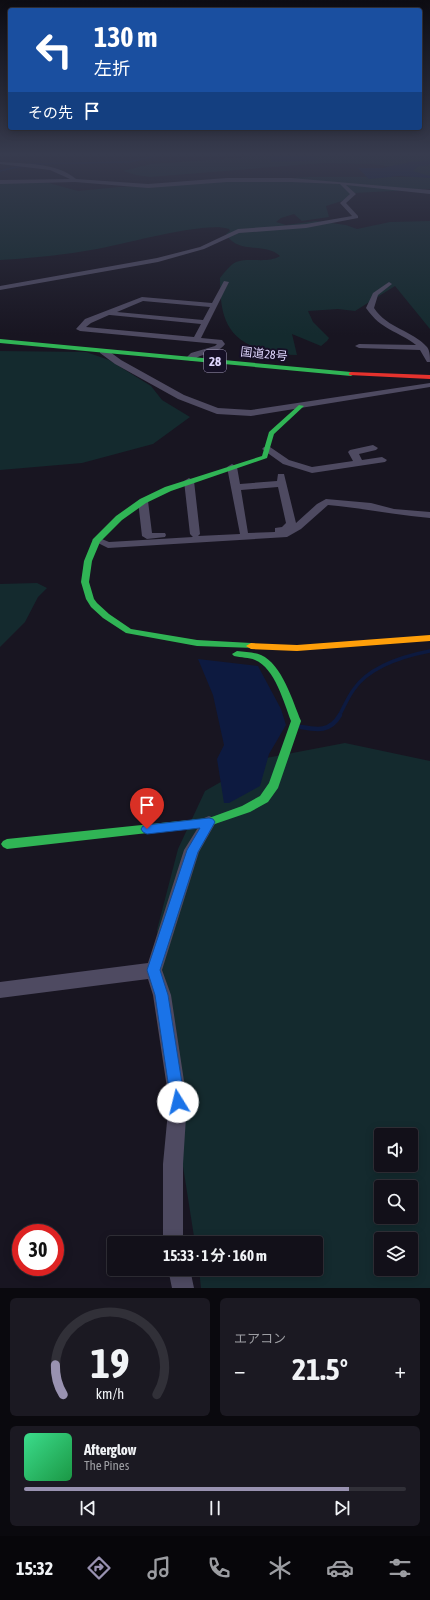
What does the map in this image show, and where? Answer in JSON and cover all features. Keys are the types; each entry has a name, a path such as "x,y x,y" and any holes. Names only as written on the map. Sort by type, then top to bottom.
{"main road":[{"name":"国道28号","path":"0,341 342,374 430,377"},
{"path":"301,406 271,434 265,457 168,489 143,501 120,518 98,540 88,561 85,582 90,599 106,616 129,631 197,642 297,648 430,638"},
{"path":"7,844 209,822 246,809 264,799 270,792 294,731 296,721 278,680 268,665 260,658 205,650 197,642"}],"street":[{"path":"0,288 158,260 202,248 238,231 306,226 356,216 355,215"},
{"path":"196,340 226,282"},
{"path":"389,284 374,294 370,308 382,324 420,343 430,360"},
{"path":"189,359 194,355 218,348 221,344 219,342 80,329 88,321 142,299 213,305"},
{"path":"107,313 205,322"},
{"path":"359,346 424,348"},
{"path":"103,351 118,362 181,397 217,411 251,413 301,406 389,390 430,385"},
{"path":"359,463 353,452 373,448"},
{"path":"267,449 286,462 312,470 382,460"},
{"path":"232,468 244,532"},
{"path":"143,501 147,536 285,530 291,524 282,480 236,487"},
{"path":"189,481 195,534"},
{"path":"98,540 108,545 287,534 297,530 319,506 326,502 371,506 394,512 430,515"},
{"path":"173,1236 173,1164 178,1102 162,995 154,970 192,850 209,822"},
{"path":"0,990 154,970"},
{"path":"180,1276 183,1288"}],"green space":[{"path":"0,215 290,215 281,218 276,222 286,225 316,221 346,225 357,229 390,222 430,221 430,329 395,286 355,311 338,309 308,311 313,322 329,338 321,346 292,334 297,355 274,353 248,344 239,338 226,322 221,301 220,278 229,267 236,262 247,260 270,260 280,256 267,250 237,244 226,234 230,231 229,229 218,227 184,230 85,251 0,260"},
{"path":"295,215 328,215 329,217 302,221"},
{"path":"0,351 86,352 109,360 151,386 162,400 190,417 153,444 82,463 0,470"},
{"path":"37,583 47,588 38,597 25,622 0,647 0,584"},
{"path":"345,743 430,761 430,1288 201,1288 200,1276 323,1276 323,1236 194,1236 180,1147 157,930 178,849 205,791 261,759"}],"water":[{"path":"198,659 258,666 281,709 286,725 269,754 260,786 229,803 224,803 217,759 224,745 213,695"}],"waterway":[{"path":"339,716 354,689 369,674 388,663 430,651"},
{"path":"301,727 313,729 328,727 336,721 340,715"}],"traffic: fast":[{"path":"0,341 351,374"},
{"path":"251,646 197,643 129,631 106,616 90,599 85,582 88,561 96,541 119,518 143,501 168,489 265,457 271,433 301,406"},
{"path":"7,844 209,822 246,809 264,799 274,785 296,721 282,687 268,665 256,657 237,654"}],"traffic: slow":[{"path":"251,646 297,648 430,638"}],"traffic: jam":[{"path":"351,374 430,377"}],"route":[{"path":"147,829 209,822 192,850 154,970 162,995 178,1102"}]}
